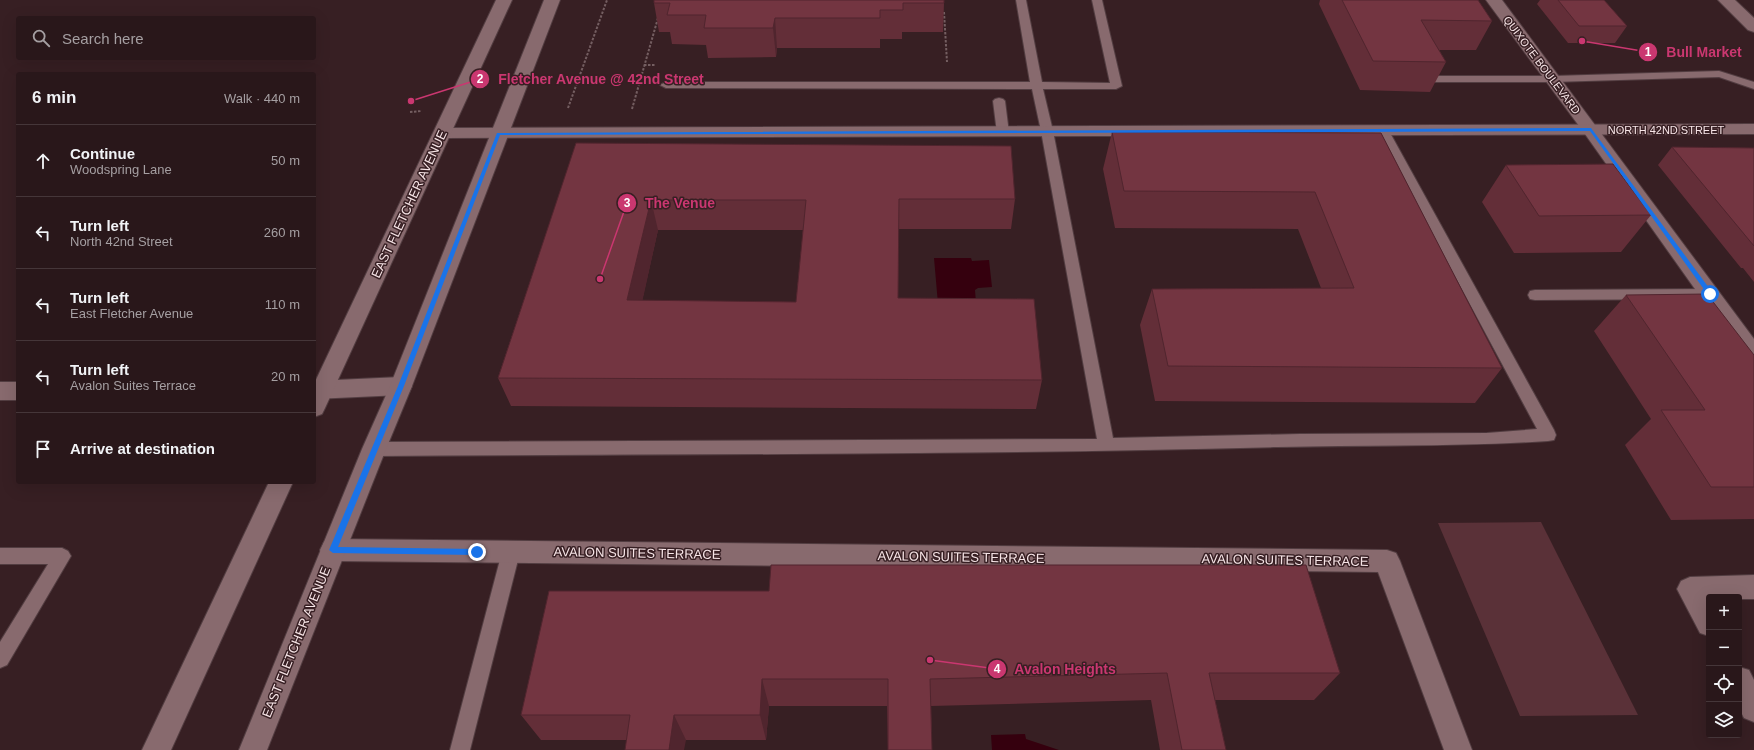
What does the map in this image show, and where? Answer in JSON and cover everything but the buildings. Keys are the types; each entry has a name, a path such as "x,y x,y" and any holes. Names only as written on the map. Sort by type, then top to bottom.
{"street":[{"name":"EAST FLETCHER AVENUE","path":"317,396 443,133 504,0"},
{"name":"EAST FLETCHER AVENUE","path":"253,750 374,449 401,386 498,134 552,0"},
{"name":"QUIXOTE BOULEVARD","path":"1494,0 1591,130 1754,355"},
{"path":"1726,0 1754,28"},
{"name":"NORTH 42ND STREET","path":"443,133 1754,130"},
{"path":"317,396 401,386"},
{"path":"0,391 16,392"},
{"path":"156,750 280,484"},
{"name":"AVALON SUITES TERRACE","path":"333,550 1387,561 1458,750"},
{"path":"1706,618 1690,588 1754,587"},
{"path":"1742,686 1754,708"},
{"path":"172,750 184,690"}],"lane":[{"path":"1021,0 1106,444"},
{"path":"666,85 1116,86 1097,0"},
{"path":"1431,79 1553,79 1719,74 1754,86"},
{"path":"999,101 1004,132"},
{"path":"374,449 1106,444 1300,440 1487,439 1548,435 1383,131"},
{"path":"1535,295 1710,294"},
{"path":"460,750 511,552"},
{"path":"0,556 62,556 0,659"}],"path":[{"path":"567,110 607,0"},
{"path":"943,8 947,62"},
{"path":"631,111 658,14"},
{"path":"410,112 423,111"}],"shaded area":[{"path":"934,258 971,258 972,261 989,260 992,287 978,288 975,290 976,303 938,304"},
{"path":"1541,522 1638,715 1520,716 1438,523"},
{"path":"1025,734 1026,739 1059,750 992,750 991,735"}],"place":[{"name":"Bull Market","path":"1582,41"},
{"name":"Fletcher Avenue @ 42nd Street","path":"411,101"},
{"name":"The Venue","path":"600,279"},
{"name":"Avalon Heights","path":"930,660"}],"route":[{"path":"477,552 333,550 401,386 498,134 1591,130 1710,294"}]}
